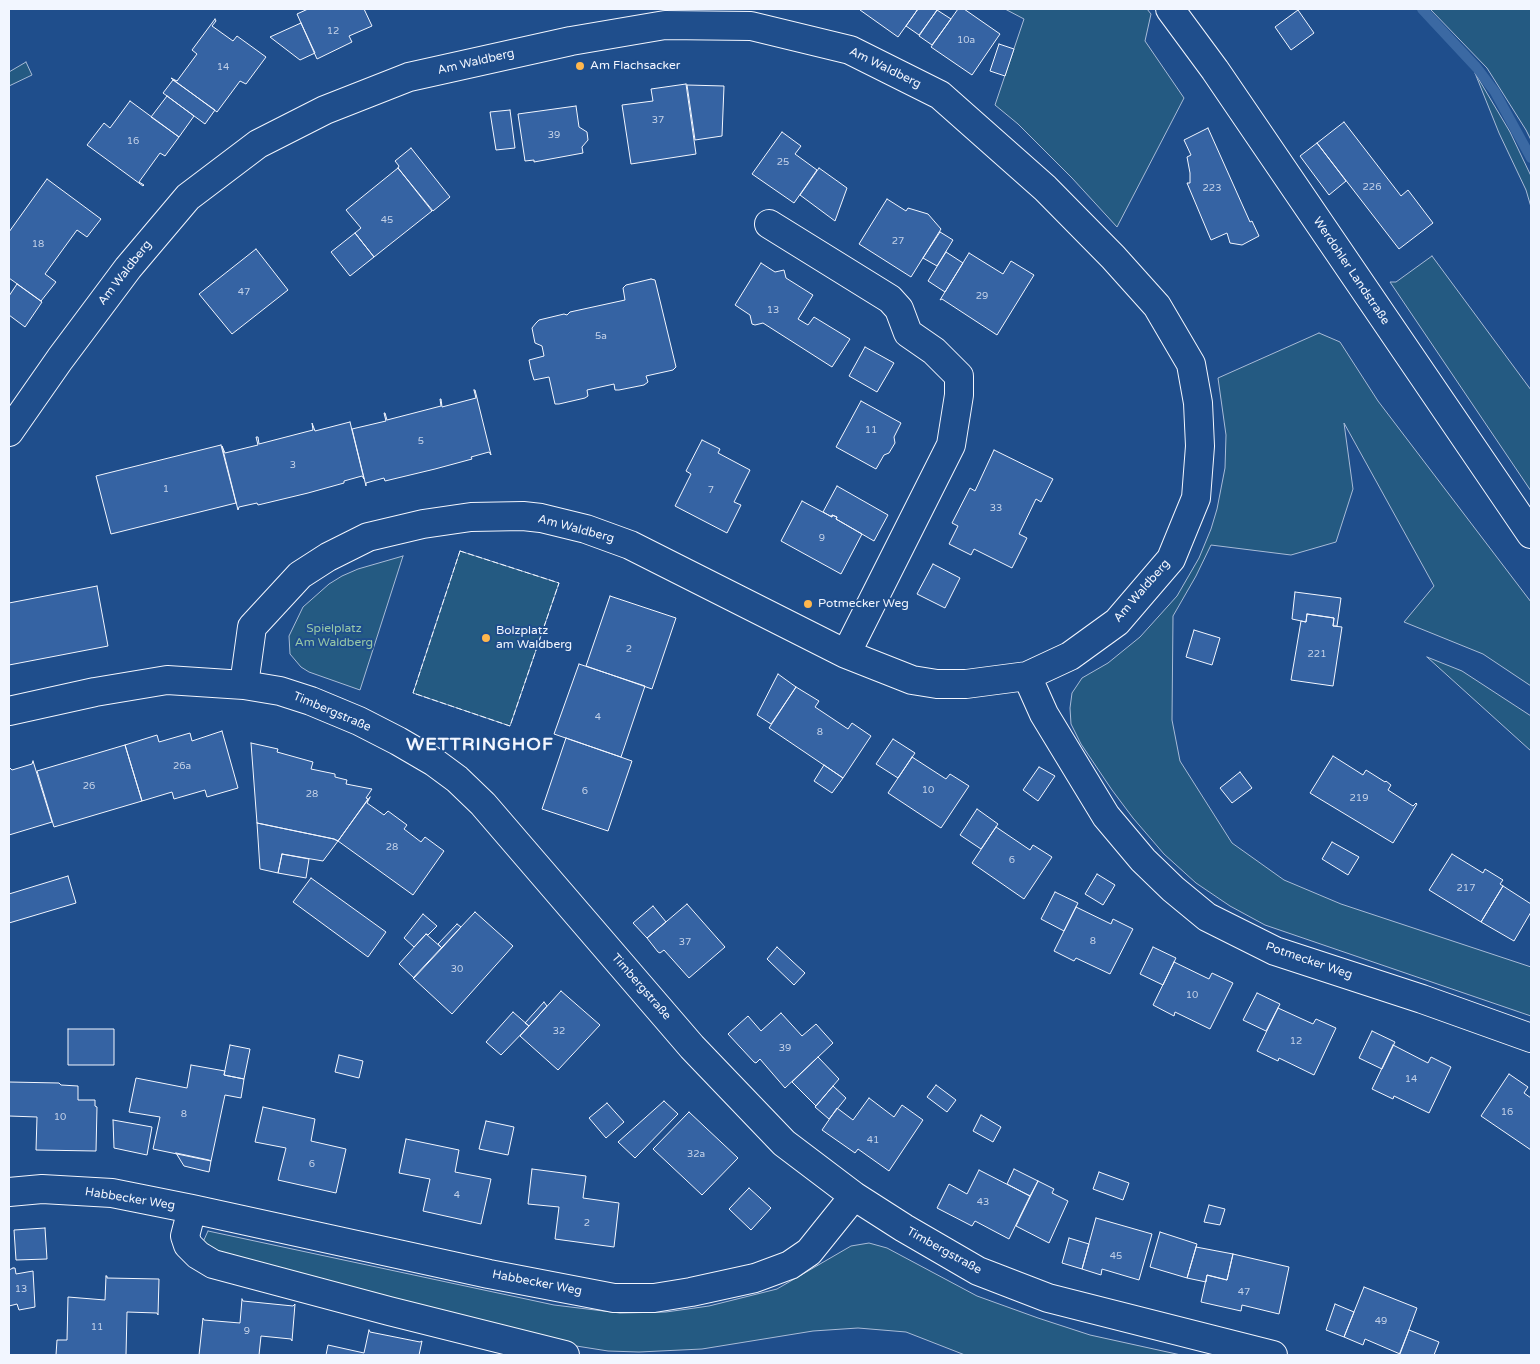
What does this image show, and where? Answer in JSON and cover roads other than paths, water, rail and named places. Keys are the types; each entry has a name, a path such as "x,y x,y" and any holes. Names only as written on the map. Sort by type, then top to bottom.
{"street":[{"name":"Werdohler Landstraße","path":"1170,9 1215,70 1531,534"},
{"name":"Am Waldberg","path":"9,432 60,359 128,268 188,197 258,144 325,110 409,77 571,41 665,25 752,17 850,50 940,95 1046,188 1113,257 1156,306 1190,364 1198,403 1200,446 1196,498 1170,559 1117,622 1070,656 1027,676 966,684 937,684 912,680 846,654 630,545 586,529 541,518 522,516 471,517 424,524 368,538 328,557 300,575 252,626 244,685"},
{"path":"769,224 890,300 900,309 908,333 934,351 960,376 960,395 951,445 846,654"},
{"name":"Potmecker Weg","path":"1027,676 1044,714 1106,816 1143,860 1173,889 1207,916 1275,951 1422,999 1531,1038"},
{"name":"Timbergstraße","path":"9,711 95,692 166,680 244,685 280,691 311,701 359,721 434,762 457,779 483,804 692,1047 784,1143 854,1196 904,1228 978,1271 1039,1294 1158,1327 1273,1355"},
{"name":"Habbecker Weg","path":"9,1192 42,1189 103,1193 192,1209 489,1274 614,1298 654,1298 690,1292 755,1278 790,1265 810,1252 854,1196"},
{"name":"Habbecker Weg","path":"192,1209 185,1236 188,1245 198,1255 213,1264 389,1311 566,1355"}],"waterway":[{"path":"1422,9 1477,68 1495,92 1531,158"}],"place":[{"name":"Am Flachsacker","path":"580,66"},
{"name":"Potmecker Weg","path":"808,604"},
{"name":"Bolzplatz am Waldberg","path":"486,638"}],"district":[{"name":"WETTRINGHOF","path":"480,745"}],"park label":[{"name":"Spielplatz Am Waldberg","path":"334,636"}]}
